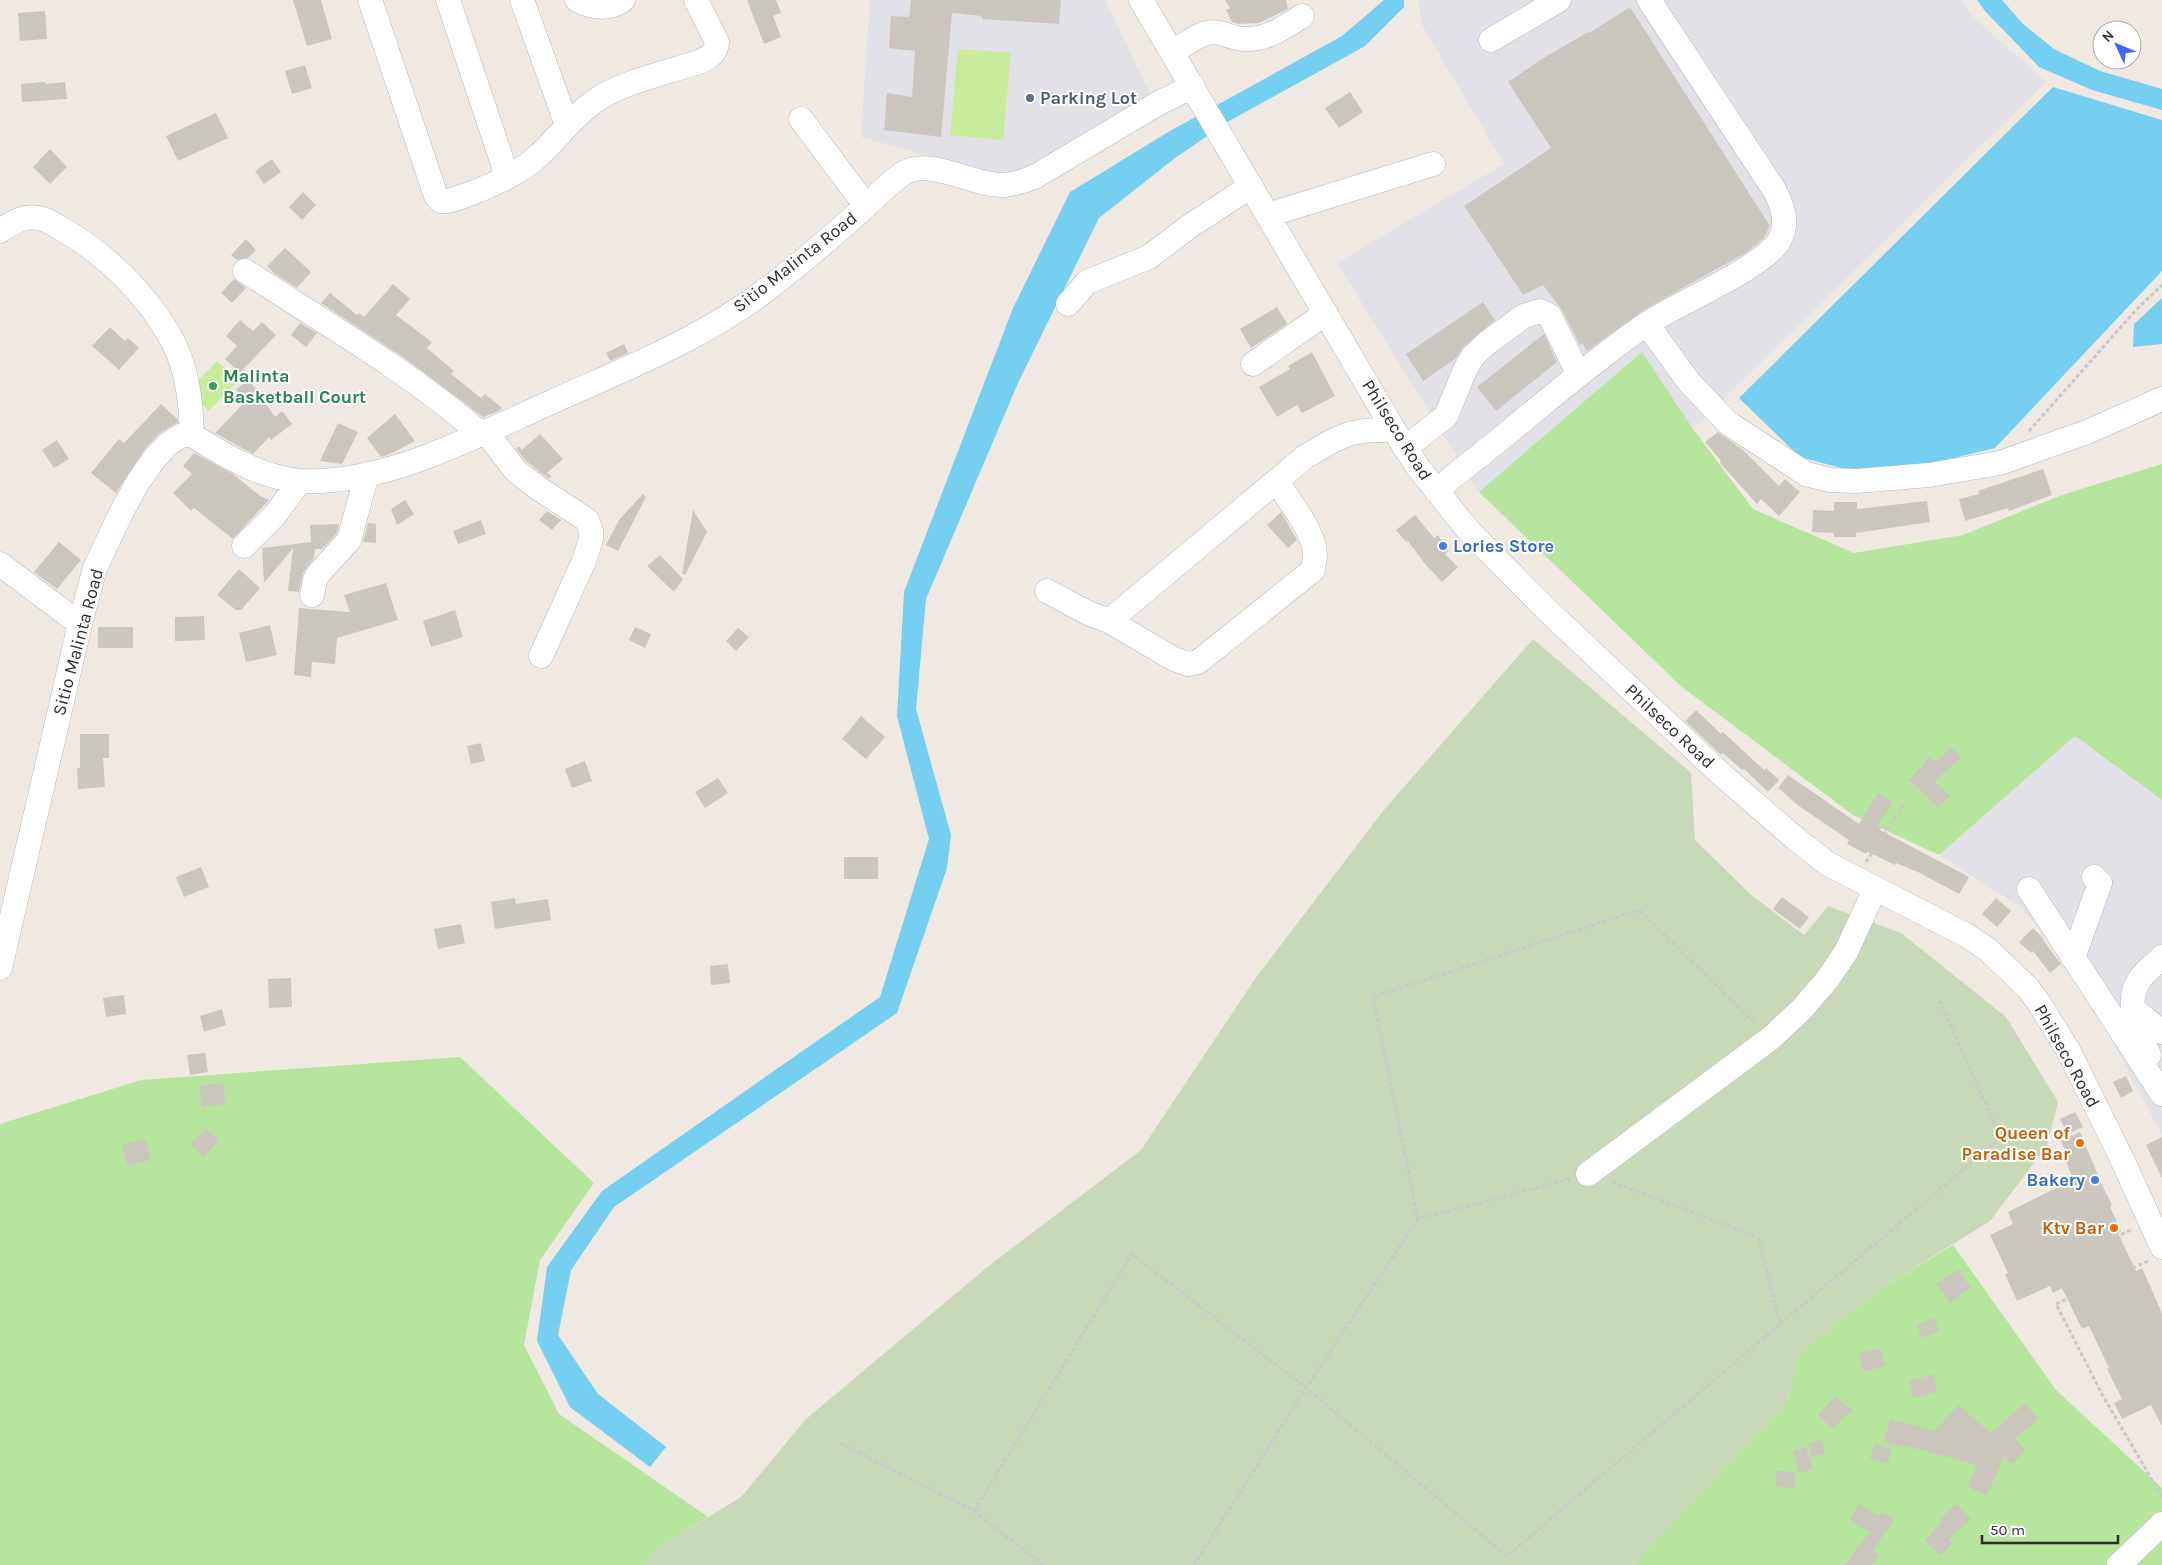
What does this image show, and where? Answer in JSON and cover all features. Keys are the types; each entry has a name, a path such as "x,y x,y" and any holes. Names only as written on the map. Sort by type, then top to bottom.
{"street":[{"path":"370,0 436,196 441,201 448,201 507,176 536,159 567,125 592,103 617,89 702,61 710,56 717,48 717,42 696,0"},
{"path":"448,0 507,176"},
{"path":"522,0 567,125"},
{"path":"577,0 598,7 618,4 623,0"},
{"name":"Philseco Road","path":"1141,0 1400,439 1437,492 1468,530 1508,572 1722,775 1796,839 1828,864 1966,935 1987,949 2028,988 2068,1050 2121,1157 2156,1235"},
{"path":"1491,40 1559,0"},
{"path":"1437,492 1579,375 1646,324 1755,262 1778,242 1786,225 1783,207 1775,191 1649,0"},
{"path":"1173,52 1207,33 1220,32 1237,38 1254,39 1282,29 1302,16"},
{"name":"Sitio Malinta Road","path":"0,968 80,624 95,568 138,482 155,458 168,444 182,435 192,435 252,468 286,479 328,481 408,464 616,373 702,330 761,294 903,173 919,167 1002,185 1020,183 1036,176 1157,104 1195,91"},
{"path":"801,119 866,206"},
{"path":"1268,215 1432,164"},
{"path":"1068,304 1087,282 1148,256 1251,186"},
{"path":"0,231 23,218 38,218 52,223 90,248 114,268 140,294 174,344 188,386 192,435"},
{"path":"245,271 416,381 483,432 516,471 587,520 591,531 591,539 584,562 541,656"},
{"path":"1109,621 1305,457 1335,440 1359,431 1400,439 1446,416 1474,356 1487,343 1524,316 1540,311 1550,316 1579,375"},
{"path":"1253,364 1326,314"},
{"path":"1646,324 1689,382 1728,423 1806,474 1830,480 1857,481 1929,475 2000,463 2087,432 2162,399"},
{"path":"312,595 315,580 319,573 349,540 367,474"},
{"path":"244,546 276,515 300,480"},
{"path":"1047,591 1088,613 1109,621 1174,658 1188,664 1198,662 1313,570 1315,553 1310,536 1302,520 1277,482"},
{"path":"0,564 80,624"},
{"path":"2073,958 2100,883 2094,877"},
{"path":"1588,1174 1771,1038 1801,1010 1827,980 1846,952 1865,884"},
{"path":"2028,889 2162,1094"},
{"path":"2162,957 2140,978 2132,994 2134,1019 2162,1087"},
{"path":"2133,1009 2162,1032"},
{"path":"2119,1565 2162,1524"}],"path":[{"path":"2026,434 2136,310 2162,285"},
{"path":"1865,884 1906,801"},
{"path":"1418,1219 1373,997 1639,910 1771,1038"},
{"path":"974,1510 1132,1254 1306,1388 1506,1556 2001,1138 1940,1001"},
{"path":"1194,1565 1306,1388 1418,1219 1588,1174 1758,1237 1780,1324"},
{"path":"2080,1254 2156,1235"},
{"path":"2156,1235 2056,1304 2103,1396 2162,1497"},
{"path":"840,1443 974,1510 1043,1565"}],"shaded area":[{"path":"870,0 1105,0 1157,108 1017,180 861,137"},
{"path":"1419,0 1962,0 1974,18 2046,82 1693,429 1642,353 1479,492 1337,263 1504,164 1421,23"},
{"path":"2075,736 2162,800 2162,1135 2081,982 2021,907 1939,855"}],"green space":[{"path":"958,49 1011,53 1003,140 950,135"},
{"path":"1642,352 1693,429 1753,509 1854,553 1963,535 2062,495 2162,464 2162,800 2075,736 1939,855 1853,815 1682,687 1479,492"},
{"name":"Malinta Basketball Court","path":"217,361 238,381 209,411 188,391"},
{"path":"1533,639 1691,773 1695,840 1750,894 1804,935 1828,906 1901,933 2006,1017 2058,1102 2047,1146 1990,1221 1885,1286 1800,1353 1786,1404 1633,1565 644,1565 652,1552 741,1497 806,1419 990,1265 1141,1150 1255,979 1383,811"},
{"path":"460,1057 594,1183 540,1260 524,1345 559,1414 708,1517 652,1552 644,1565 0,1565 0,1124 141,1080"},
{"path":"1953,1245 2056,1390 2162,1488 2162,1565 1633,1565 1786,1404 1800,1353 1885,1286"}],"water":[{"path":"1384,0 1404,0 1404,7 1365,46 1229,121 1175,158 1099,218 1018,383 926,599 916,709 951,835 947,868 897,1013 614,1207 571,1270 558,1335 598,1394 666,1447 650,1467 570,1407 537,1341 547,1267 602,1191 880,997 929,839 897,716 904,592 1013,308 1070,192 1170,131 1342,36"},
{"path":"1977,0 2002,0 2023,24 2054,49 2092,67 2092,70 2098,70 2162,89 2162,110 2092,90 2039,67 1985,11"},
{"path":"2053,87 2162,120 2162,271 1995,448 1875,477 1800,457 1739,398"},
{"path":"2162,298 2162,344 2133,347 2134,324"}],"building":[{"path":"293,0 321,0 332,39 307,46"},
{"path":"747,0 776,0 781,13 773,16 781,37 764,44"},
{"path":"911,0 1061,0 1059,24 982,19 982,16 952,13 941,137 884,130 887,93 912,97 915,51 889,48 891,16 909,17"},
{"path":"1225,0 1286,0 1288,9 1259,23 1239,24 1232,22 1226,10 1230,8"},
{"path":"1630,7 1770,226 1763,239 1747,252 1645,309 1587,351 1582,343 1580,345 1562,310 1543,285 1523,295 1464,206 1551,148 1508,82 1545,57 1589,33"},
{"path":"45,11 47,39 20,41 18,13"},
{"path":"305,65 312,88 292,94 285,71"},
{"path":"45,82 45,84 65,82 67,99 22,102 21,84"},
{"path":"1350,92 1363,112 1339,128 1325,108"},
{"path":"216,113 228,138 178,161 166,136"},
{"path":"50,149 67,167 50,184 33,167"},
{"path":"272,159 281,172 264,184 255,171"},
{"path":"303,192 316,205 302,220 289,207"},
{"path":"246,239 256,250 248,258 237,260 231,255"},
{"path":"285,248 311,272 297,288 275,274 267,266"},
{"path":"234,279 246,288 232,303 221,293"},
{"path":"393,284 410,299 396,315 432,342 427,348 454,371 451,374 481,398 485,394 502,408 499,411 483,417 403,357 321,303 330,293 357,315 359,313 364,317"},
{"path":"1483,302 1495,320 1464,346 1455,359 1423,381 1406,354"},
{"path":"1277,307 1287,324 1251,348 1240,329"},
{"path":"240,320 253,331 262,322 276,335 240,373 225,359 237,346 226,336"},
{"path":"300,323 317,333 306,347 291,335"},
{"path":"110,327 125,341 128,338 139,348 119,370 92,346"},
{"path":"1544,334 1557,362 1496,411 1477,387"},
{"path":"624,344 628,353 610,361 606,353"},
{"path":"1312,352 1335,396 1302,413 1297,405 1277,417 1259,387 1290,369 1288,366"},
{"path":"249,380 275,417 282,411 292,424 271,440 269,437 253,454 215,433 245,402 236,389"},
{"path":"161,404 178,422 160,433 145,449 116,493 91,473 119,439 124,443"},
{"path":"395,414 415,441 381,457 367,438"},
{"path":"338,423 358,432 342,464 320,461"},
{"path":"1718,432 1743,450 1779,486 1785,479 1800,492 1779,516 1761,499 1757,504 1720,463 1721,461 1705,442"},
{"path":"540,434 563,459 547,473 552,476 549,479 526,461 516,449 519,446 522,450"},
{"path":"57,440 69,459 54,468 42,450"},
{"path":"194,453 233,474 260,496 269,500 233,539 194,508 191,511 173,493 192,474 183,466"},
{"path":"2043,469 2052,495 2009,511 2008,508 1965,521 1959,499 1979,494 1978,491"},
{"path":"643,494 646,497 618,551 606,545 619,520"},
{"path":"405,500 414,514 397,525 391,509"},
{"path":"1927,501 1930,522 1856,533 1856,537 1834,537 1834,533 1812,532 1813,510 1834,511 1834,502 1857,502 1857,509"},
{"path":"693,510 707,532 685,575 682,574"},
{"path":"547,511 561,520 552,530 539,520"},
{"path":"1281,512 1297,540 1288,548 1267,525"},
{"path":"1415,515 1434,538 1438,535 1449,551 1445,554 1458,567 1442,582 1425,564 1408,541 1406,542 1396,530"},
{"path":"481,520 486,534 458,544 453,531"},
{"path":"368,523 376,524 376,543 363,542"},
{"path":"339,524 337,533 322,549 315,549 314,558 303,573 299,592 288,591 293,548 264,583 262,548 311,542 310,525"},
{"path":"59,542 81,560 57,589 34,572"},
{"path":"660,555 683,579 674,592 647,566"},
{"path":"239,569 260,588 241,610 236,610 217,595"},
{"path":"386,583 398,620 337,638 335,664 312,662 311,677 294,675 299,608 350,612 344,595"},
{"path":"455,610 463,637 431,647 423,621"},
{"path":"204,616 205,640 175,641 175,617"},
{"path":"270,625 277,655 246,662 239,633"},
{"path":"98,627 133,627 133,648 98,648"},
{"path":"635,627 651,634 645,648 629,640"},
{"path":"738,628 749,637 736,651 726,641"},
{"path":"1696,710 1721,734 1723,732 1764,770 1766,768 1779,780 1768,792 1744,769 1742,770 1723,753 1721,755 1685,721"},
{"path":"861,716 885,737 866,759 842,739"},
{"path":"80,734 109,734 109,758 103,758 105,787 78,789 77,768 80,768"},
{"path":"481,743 485,761 471,764 467,746"},
{"path":"1952,747 1961,758 1934,781 1950,796 1937,808 1909,780 1930,757 1935,762"},
{"path":"585,761 592,781 572,788 565,769"},
{"path":"1788,775 1859,824 1878,793 1893,802 1877,826 1881,828 1880,830 1969,877 1959,894 1918,872 1896,863 1895,865 1868,852 1866,854 1847,844 1849,840 1799,806 1778,788"},
{"path":"718,778 728,793 705,808 695,792"},
{"path":"844,857 878,857 878,879 844,879"},
{"path":"201,867 209,887 184,897 176,877"},
{"path":"1782,897 1809,917 1800,929 1773,909"},
{"path":"515,898 516,904 548,899 551,920 495,929 491,902"},
{"path":"1996,898 2011,911 1997,927 1982,914"},
{"path":"461,924 465,943 438,949 434,929"},
{"path":"2033,928 2044,939 2061,964 2050,973 2033,951 2031,953 2019,942"},
{"path":"728,964 730,983 711,985 710,966"},
{"path":"291,978 292,1007 269,1008 268,979"},
{"path":"124,995 126,1014 106,1017 103,998"},
{"path":"222,1009 226,1025 204,1032 200,1016"},
{"path":"205,1053 208,1072 190,1075 187,1055"},
{"path":"2126,1076 2133,1091 2121,1098 2113,1082"},
{"path":"223,1083 226,1104 202,1107 199,1086"},
{"path":"2075,1112 2083,1127 2068,1134 2060,1119"},
{"path":"207,1128 219,1141 203,1157 191,1144"},
{"path":"2080,1132 2112,1205 2110,1207 2121,1231 2118,1233 2136,1271 2142,1268 2162,1313 2162,1426 2151,1405 2122,1419 2114,1403 2122,1399 2107,1369 2109,1368 2089,1326 2082,1329 2062,1288 2053,1293 2050,1286 2017,1301 2005,1274 2008,1273 1990,1235 2013,1224 2008,1212 2060,1186 2059,1183 2072,1176 2065,1159 2068,1157 2061,1141"},
{"path":"2162,1137 2162,1178 2146,1145"},
{"path":"145,1139 151,1160 127,1166 122,1145"},
{"path":"1958,1269 1971,1288 1950,1303 1936,1284"},
{"path":"1935,1318 1939,1332 1921,1338 1917,1324"},
{"path":"1880,1348 1885,1366 1864,1372 1859,1353"},
{"path":"1933,1374 1937,1392 1913,1398 1909,1381"},
{"path":"1836,1396 1847,1407 1852,1409 1853,1413 1847,1414 1833,1429 1818,1415"},
{"path":"2025,1403 2038,1419 2015,1439 2026,1451 2011,1464 2004,1456 1987,1495 1968,1487 1977,1465 1903,1445 1903,1447 1884,1442 1890,1419 1935,1431 1958,1405 1991,1433"},
{"path":"1821,1440 1825,1454 1812,1457 1808,1443"},
{"path":"1875,1444 1892,1449 1888,1463 1870,1459"},
{"path":"1806,1447 1813,1469 1799,1473 1793,1451"},
{"path":"1776,1471 1795,1472 1794,1488 1776,1487"},
{"path":"1859,1504 1879,1516 1882,1512 1894,1520 1873,1550 1879,1555 1871,1565 1844,1565 1870,1532 1850,1520"},
{"path":"1957,1504 1971,1519 1949,1539 1953,1543 1941,1556 1925,1541 1941,1523 1939,1520"}],"place":[{"name":"Parking Lot","path":"1030,98"},
{"name":"Malinta Basketball Court","path":"213,386"},
{"name":"Lories Store","path":"1443,546"},
{"name":"Queen of Paradise Bar","path":"2080,1143"},
{"name":"Bakery","path":"2095,1180"},
{"name":"Ktv Bar","path":"2114,1228"}]}
